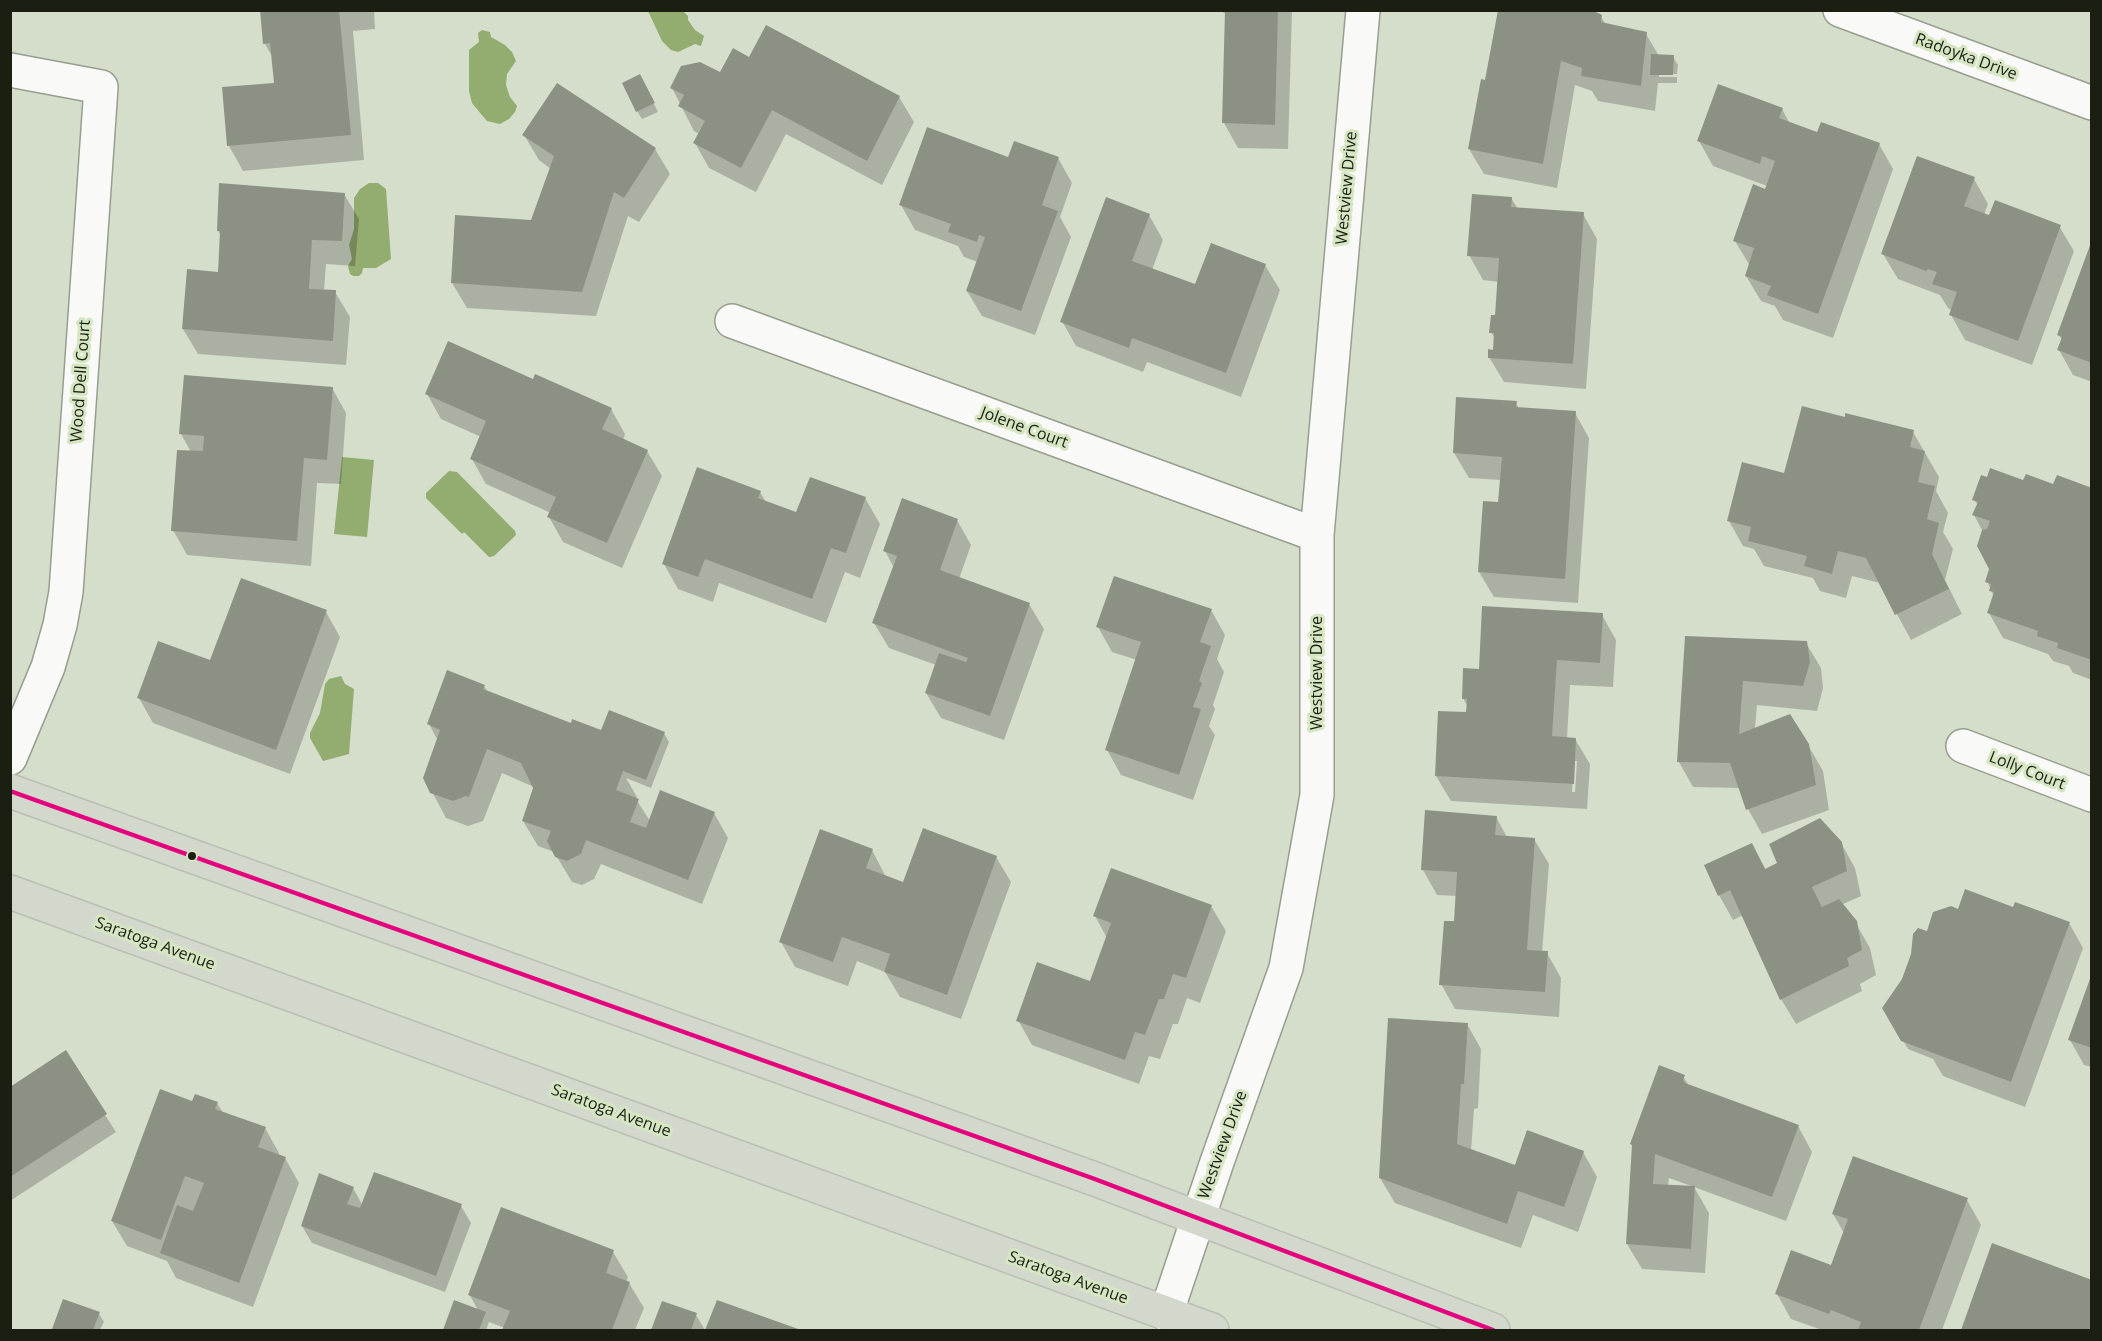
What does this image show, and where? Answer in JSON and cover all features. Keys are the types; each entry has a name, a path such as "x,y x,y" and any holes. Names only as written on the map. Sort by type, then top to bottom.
{"highway":[{"path":"10,791 259,878 1198,1218 1493,1330"},
{"name":"Saratoga Avenue","path":"10,892 1212,1330"}],"street":[{"name":"Westview Drive","path":"1166,1314 1286,968 1317,795 1317,535 1363,10"},
{"name":"Radoyka Drive","path":"1840,10 2091,103"},
{"name":"Wood Dell Court","path":"10,70 101,87 66,592 60,625 48,667 10,758"},
{"name":"Jolene Court","path":"732,321 1317,535"},
{"name":"Lolly Court","path":"1963,746 2091,795"}],"shaded area":[{"path":"648,11 683,11 695,30 704,36 701,46 695,44 678,52 671,50 662,41"},
{"path":"482,30 490,32 491,37 505,45 512,52 516,61 507,74 506,85 510,97 517,106 509,119 500,124 487,121 472,103 469,91 469,50 479,42 478,33"},
{"path":"369,183 378,183 386,189 391,259 376,268 363,268 359,276 353,276 348,266 352,259 349,245 354,229 354,198 360,189"},
{"path":"342,457 374,460 367,537 334,534"},
{"path":"449,471 457,472 515,531 516,535 494,556 489,557 464,532 462,534 426,498 426,493"},
{"path":"341,676 345,684 354,689 349,754 323,761 310,738 310,733 320,713 325,684 329,679"}],"building":[{"path":"260,10 339,10 351,135 227,146 222,87 274,83 270,43 263,44"},
{"path":"1225,10 1278,10 1275,125 1222,123"},
{"path":"1498,10 1592,10 1602,15 1601,22 1647,32 1641,86 1581,76 1582,68 1561,61 1543,164 1468,149 1481,79 1485,80"},
{"path":"766,25 900,96 867,161 772,110 741,168 693,143 705,121 678,106 684,95 670,88 681,66 700,62 720,72 733,48 749,57"},
{"path":"1651,54 1674,55 1673,75 1650,75"},
{"path":"640,74 655,103 636,112 622,83"},
{"path":"557,83 656,148 624,198 614,192 582,292 451,283 455,215 531,220 554,156 522,135"},
{"path":"1718,84 1783,108 1779,118 1817,132 1821,122 1880,143 1818,314 1767,295 1771,286 1745,276 1754,248 1733,241 1753,184 1765,189 1775,161 1762,156 1760,164 1697,141"},
{"path":"927,127 1008,157 1014,141 1059,157 1042,205 1058,211 1021,311 966,291 985,237 979,235 977,242 948,232 951,224 899,205"},
{"path":"1917,156 1975,177 1964,206 1989,215 1995,200 2061,225 2018,341 1949,315 1957,292 1932,284 1937,272 1928,269 1926,271 1881,254"},
{"path":"219,183 345,193 342,241 312,240 309,289 336,290 333,341 182,329 187,269 218,272"},
{"path":"1472,194 1512,197 1511,207 1584,212 1573,364 1488,358 1488,349 1493,350 1494,333 1489,333 1491,315 1495,315 1499,258 1467,256"},
{"path":"1106,197 1150,214 1132,261 1195,284 1211,243 1266,264 1226,373 1132,338 1129,348 1060,322"},
{"path":"2092,240 2092,363 2057,350 2062,337 2057,335"},
{"path":"448,341 533,379 535,374 612,408 602,429 648,450 607,543 547,517 556,497 470,459 486,421 425,394"},
{"path":"184,375 333,387 327,460 304,458 297,541 171,531 177,450 203,451 204,436 179,434"},
{"path":"1456,397 1517,401 1516,407 1576,411 1565,579 1478,572 1483,501 1498,502 1502,457 1453,453"},
{"path":"1802,406 1845,417 1845,413 1914,430 1910,447 1925,451 1918,482 1935,486 1927,519 1939,523 1932,554 1949,589 1895,615 1866,558 1838,551 1832,574 1804,566 1807,556 1748,541 1751,527 1727,521 1742,462 1784,473"},
{"path":"697,467 761,491 758,498 796,512 810,477 866,497 846,553 831,548 812,599 705,559 698,577 662,564"},
{"path":"1990,468 2023,480 2026,474 2053,484 2057,475 2092,488 2092,660 2057,648 2058,643 2037,636 2038,631 1987,613 1994,592 1989,591 1991,584 1985,582 1989,569 1977,546 1982,530 1987,529 1990,521 1972,515 1978,502 1972,500 1981,475 1987,477"},
{"path":"902,498 958,519 940,570 1030,603 990,716 925,693 939,653 966,662 968,658 872,623 897,556 883,551"},
{"path":"1114,576 1212,609 1200,642 1211,646 1199,681 1202,683 1193,707 1201,709 1179,775 1105,750 1141,642 1096,627"},
{"path":"241,578 327,610 276,750 137,698 158,641 210,660"},
{"path":"1482,606 1603,613 1600,663 1557,660 1552,736 1576,738 1574,784 1435,776 1438,711 1466,712 1467,699 1462,699 1463,668 1479,669"},
{"path":"1685,636 1807,641 1810,662 1803,686 1743,681 1739,734 1790,714 1809,744 1816,785 1746,810 1730,763 1677,762"},
{"path":"447,670 485,685 483,689 571,723 572,719 601,730 609,710 665,732 646,780 623,771 616,790 639,799 630,822 646,828 660,790 715,812 688,880 586,840 581,854 567,861 555,857 547,841 551,831 522,821 533,788 521,763 487,749 469,797 453,801 430,793 423,778 440,730 427,724"},
{"path":"1425,810 1497,816 1495,835 1535,838 1527,950 1548,951 1545,992 1439,985 1444,921 1454,921 1457,872 1421,870"},
{"path":"1820,818 1842,842 1847,871 1812,887 1822,907 1839,899 1857,921 1862,950 1847,958 1849,966 1780,1000 1730,890 1718,896 1704,865 1752,843 1765,869 1777,863 1769,844"},
{"path":"923,828 997,856 947,995 884,972 890,954 842,937 833,962 779,942 820,829 873,849 866,868 903,882"},
{"path":"1111,868 1212,905 1186,978 1173,974 1164,999 1159,999 1145,1035 1135,1032 1125,1060 1016,1021 1037,962 1090,981 1111,923 1093,916"},
{"path":"1965,889 2013,907 2015,902 2070,922 2011,1082 1901,1041 1882,1008 1902,979 1911,954 1913,934 1918,928 1927,931 1933,912 1951,906 1958,909"},
{"path":"2092,976 2092,1048 2068,1040"},
{"path":"1388,1018 1468,1023 1457,1144 1515,1165 1527,1130 1584,1151 1564,1207 1518,1191 1507,1224 1379,1178"},
{"path":"66,1050 107,1114 10,1177 10,1087"},
{"path":"1659,1065 1685,1075 1683,1080 1685,1083 1799,1125 1772,1197 1655,1154 1653,1184 1695,1186 1691,1249 1626,1244 1632,1145 1630,1144"},
{"path":"160,1089 192,1101 195,1094 218,1102 215,1109 266,1127 258,1147 286,1157 239,1283 160,1253 177,1205 193,1211 204,1183 185,1176 161,1240 111,1221"},
{"path":"1853,1156 1968,1198 1919,1330 1858,1330 1861,1322 1831,1310 1829,1314 1775,1294 1791,1250 1831,1265 1848,1219 1832,1214"},
{"path":"374,1172 462,1204 436,1276 301,1226 319,1173 354,1187 347,1204 360,1208"},
{"path":"501,1207 614,1250 606,1273 630,1282 612,1330 502,1330 510,1311 468,1295"},
{"path":"1992,1243 2092,1280 2092,1330 1961,1330"},
{"path":"63,1299 100,1312 93,1330 52,1329"},
{"path":"454,1300 486,1312 479,1330 443,1330"},
{"path":"717,1300 801,1330 705,1330"},
{"path":"662,1301 697,1313 691,1330 651,1330"}],"transit line":[{"path":"10,791 1092,1178 1493,1330"}]}
